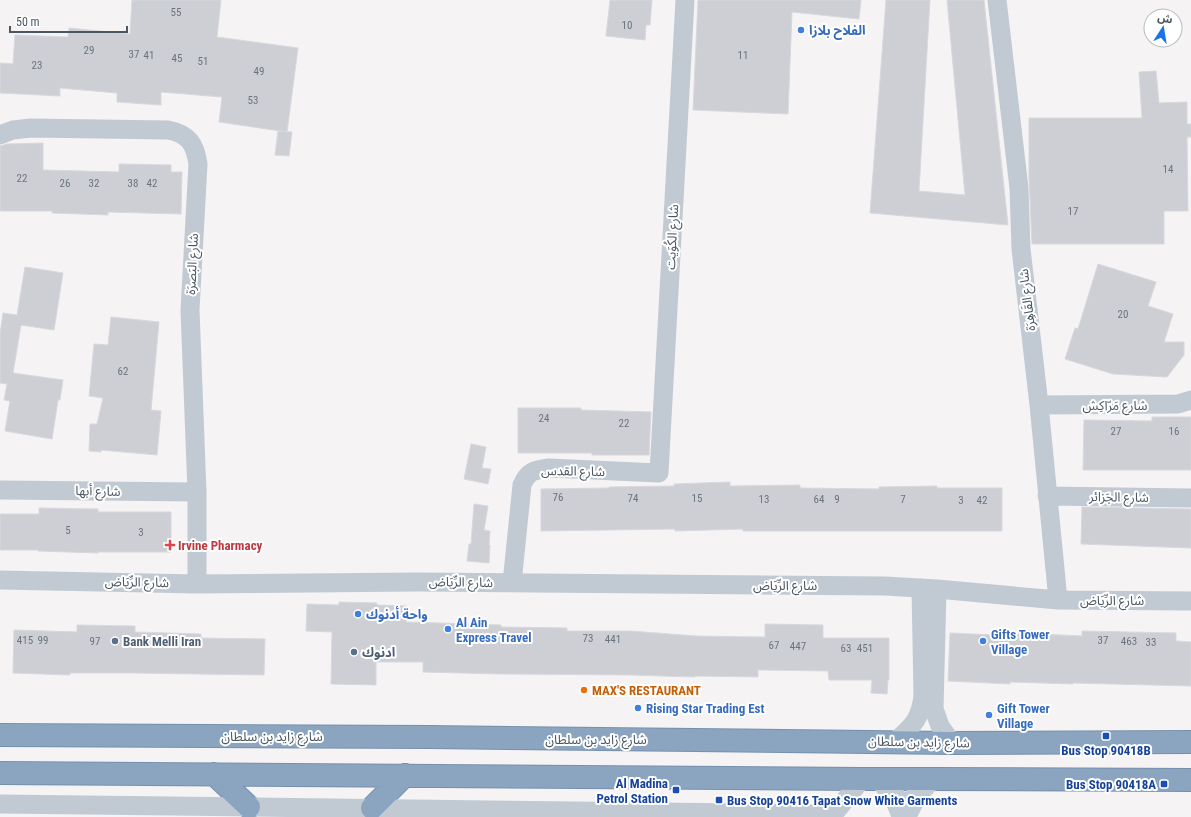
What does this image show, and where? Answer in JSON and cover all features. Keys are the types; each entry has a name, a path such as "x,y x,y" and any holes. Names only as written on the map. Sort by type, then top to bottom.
{"highway":[{"name":"شارع زايد بن سلطان","path":"0,734 952,743 1191,742"},
{"path":"0,773 1191,780"},
{"path":"214,774 249,807"},
{"path":"372,808 406,775"}],"street":[{"name":"شارع الكُوَيت","path":"659,473 685,0"},
{"name":"شارع القَاهِرَة","path":"997,0 1019,188 1021,249 1039,405 1058,600"},
{"name":"شارع البَصرَة","path":"0,135 12,130 32,128 168,130 184,135 194,146 198,164 190,310 197,492 197,584"},
{"name":"شارع مَرّاكِش","path":"1039,405 1178,404 1191,400"},
{"name":"شارع القدس","path":"512,583 522,485 525,478 531,472 538,469 549,468 659,473"},
{"name":"شارع أبها","path":"0,490 197,492"},
{"name":"شارع الجَزائر","path":"1047,496 1191,498"},
{"name":"شارع الرِّيَاض","path":"0,580 197,584 418,582 877,586 929,588 1058,600 1191,600"},
{"path":"895,742 914,724 919,716 922,706 929,588"},
{"path":"929,588 934,709 940,726 952,743"},
{"path":"0,804 827,814 837,810 871,779 895,797 904,817"},
{"path":"904,817 915,797 931,779"}],"building":[{"path":"132,0 221,0 217,37 298,48 287,132 219,122 222,97 161,92 161,105 117,102 117,93 60,88 60,96 0,93 0,63 13,64 15,35 68,37 69,28 130,34"},
{"path":"610,0 652,0 650,25 646,25 645,40 606,36"},
{"path":"698,0 861,0 859,19 792,12 788,114 693,110"},
{"path":"886,0 930,0 919,191 965,195 947,0 984,0 1008,225 870,213"},
{"path":"1156,71 1159,103 1187,102 1187,124 1191,124 1191,137 1187,137 1188,211 1164,211 1164,244 1032,244 1029,177 1029,118 1142,118 1139,72"},
{"path":"278,131 292,132 289,156 275,155"},
{"path":"43,143 43,170 119,172 119,164 171,165 171,172 182,172 181,214 108,212 108,215 52,213 52,211 0,211 0,146 7,144"},
{"path":"1098,264 1156,282 1148,306 1173,314 1164,342 1184,342 1184,355 1167,377 1113,374 1065,359 1075,328 1078,329"},
{"path":"25,267 63,273 54,330 21,325 13,373 63,380 60,400 58,400 52,439 5,431 10,401 4,400 7,384 0,383 0,334 3,313 17,315"},
{"path":"111,317 159,322 151,410 161,411 157,455 101,450 101,452 89,451 90,424 97,424 103,398 89,396 94,344 108,345"},
{"path":"518,408 581,408 581,410 651,412 649,455 518,453"},
{"path":"1152,417 1191,417 1191,470 1083,470 1084,420 1152,421"},
{"path":"471,444 486,447 482,468 491,469 488,484 464,479"},
{"path":"730,482 730,486 800,485 800,488 879,489 879,487 937,486 937,488 1002,488 1002,531 743,531 743,529 675,531 675,529 541,531 541,489 674,486 674,484"},
{"path":"474,504 488,506 484,530 490,531 489,563 467,561 469,544 471,544"},
{"path":"1082,507 1191,509 1191,548 1081,544"},
{"path":"39,508 98,509 98,512 171,512 171,552 98,553 0,550 0,514 39,514"},
{"path":"339,602 377,603 377,605 407,606 406,622 501,625 501,627 567,628 567,631 631,631 696,636 765,637 765,624 823,625 823,638 889,638 889,680 887,694 871,693 872,680 829,680 828,671 758,670 758,677 500,674 423,672 423,662 376,662 376,685 331,684 332,632 306,631 307,604 339,605"},
{"path":"77,625 135,626 135,632 201,634 201,638 265,639 264,675 70,673 70,675 13,673 14,630 77,632"},
{"path":"1082,631 1176,633 1176,641 1191,642 1191,686 1010,682 1010,684 948,681 950,633 1017,636 1017,633 1082,636"}],"place":[{"name":"الفلاح بلازا","path":"801,30"},
{"name":"Irvine Pharmacy","path":"170,545"},
{"name":"واحة أدنوك","path":"358,614"},
{"name":"Al Ain Express Travel","path":"448,629"},
{"name":"Bank Melli Iran","path":"115,641"},
{"name":"Gifts Tower Village","path":"983,641"},
{"name":"ادنوك","path":"354,652"},
{"name":"MAX'S RESTAURANT","path":"584,690"},
{"name":"Rising Star Trading Est","path":"638,708"},
{"name":"Gift Tower Village","path":"989,715"},
{"name":"Bus Stop 90418B","path":"1106,736"},
{"name":"Bus Stop 90418A","path":"1164,784"},
{"name":"Al Madina Petrol Station","path":"676,790"},
{"name":"Bus Stop 90416 Tapat Snow White Garments","path":"719,800"}]}
